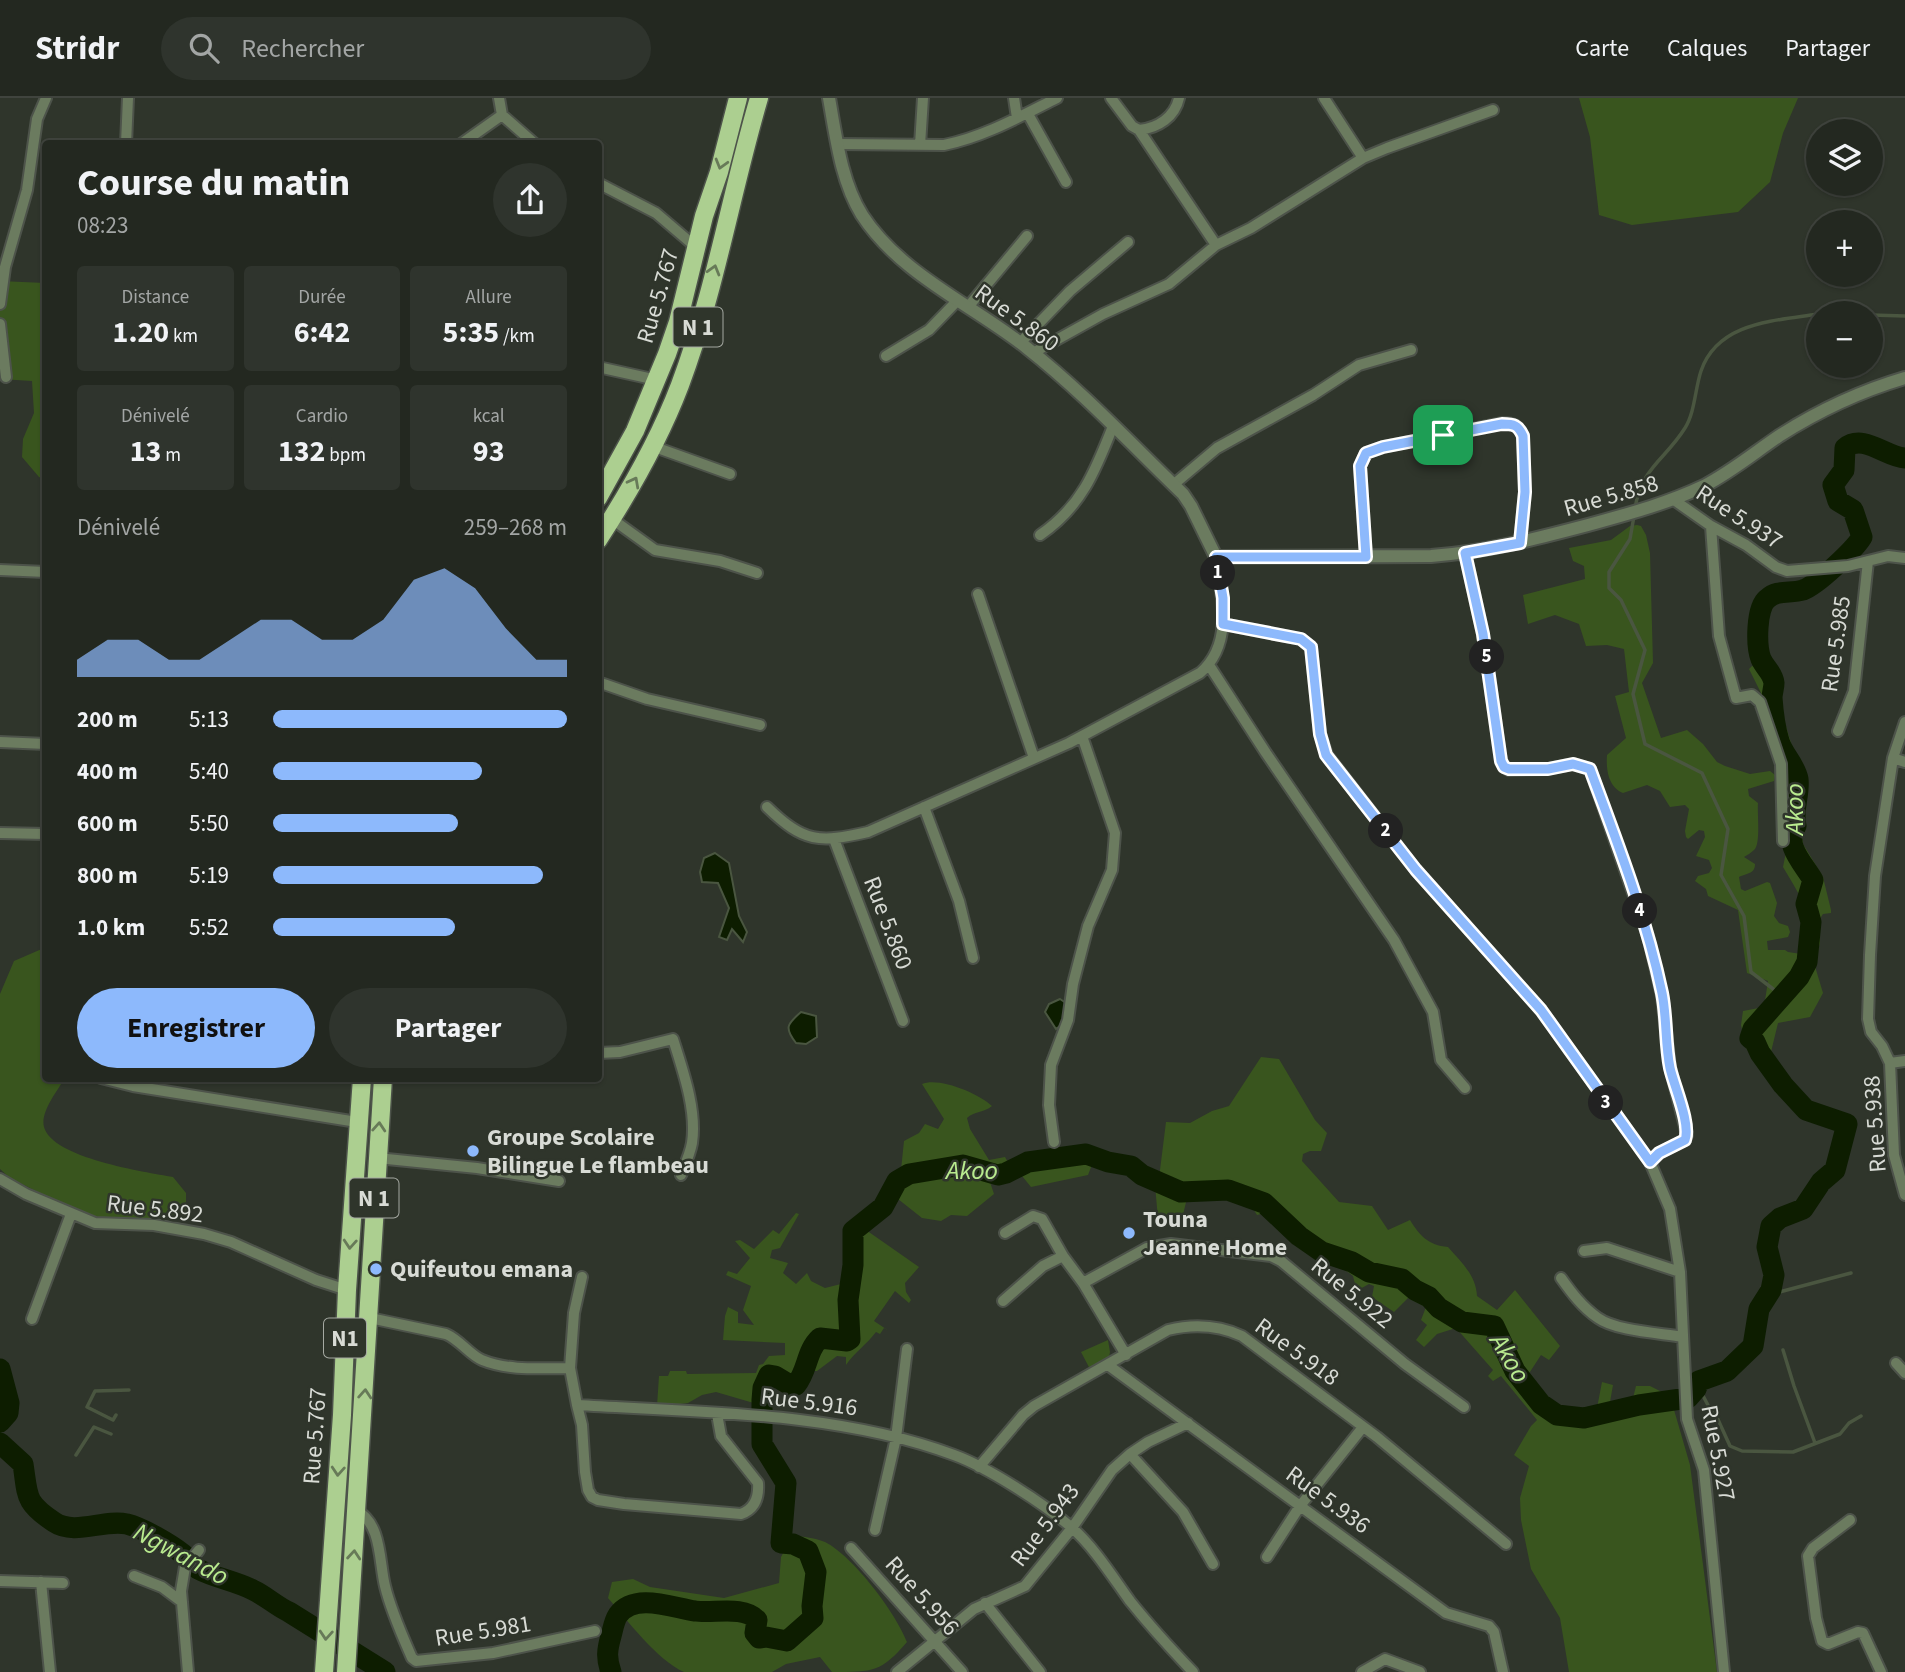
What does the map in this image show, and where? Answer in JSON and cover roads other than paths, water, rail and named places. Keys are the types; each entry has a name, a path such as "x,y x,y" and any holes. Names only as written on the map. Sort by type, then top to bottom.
{"highway":[{"name":"Rue 5.767","path":"602,491 635,431 678,323 704,216 719,172 738,98"},
{"name":"N 1","path":"602,534 652,446 680,385 759,98"},
{"name":"Rue 5.767","path":"324,1672 362,1082"},
{"name":"N 1","path":"346,1672 383,1082"}],"street":[{"path":"0,304 5,267 27,190 37,119 46,98"},
{"path":"126,140 128,98"},
{"path":"499,98 502,115 530,140"},
{"name":"Rue 5.860","path":"828,98 852,198 878,237 891,250 963,304 1033,353 1112,426 1191,506 1216,557"},
{"path":"920,145 923,98"},
{"path":"1014,98 1022,116 1066,182"},
{"path":"837,144 944,145 960,142 1057,98"},
{"path":"1111,98 1132,126 1139,131 1216,245"},
{"path":"1139,131 1158,125 1175,113 1179,98"},
{"path":"1324,98 1363,158"},
{"path":"1033,353 1103,314 1169,284 1216,245 1251,229 1363,158 1493,110"},
{"path":"467,140 502,115"},
{"path":"602,185 656,213 697,248"},
{"path":"886,356 929,330 963,304 1027,236"},
{"path":"1020,343 1070,291 1128,242"},
{"path":"0,324 6,377"},
{"path":"1173,485 1217,448 1313,395 1359,365 1411,350"},
{"path":"602,368 657,380"},
{"name":"Rue 5.858","path":"1216,557 1366,557 1465,553 1520,543 1674,500 1730,471 1812,416 1860,393 1905,378"},
{"path":"1366,557 1360,466 1366,453 1383,447 1502,424 1513,424 1523,436 1525,492 1520,543"},
{"path":"1040,536 1060,522 1075,505 1098,462 1112,426"},
{"path":"652,446 730,474"},
{"name":"Rue 5.937","path":"1674,500 1776,567 1787,571 1839,566 1888,556 1905,558"},
{"path":"612,519 655,550 720,561 757,573"},
{"path":"1711,526 1719,636 1736,698 1752,695 1760,702 1781,764 1783,841"},
{"path":"1465,553 1483,634 1501,761 1504,767 1509,769 1548,769 1573,764 1590,769 1648,936 1662,996 1670,1068 1687,1135 1685,1140 1659,1153 1650,1162"},
{"path":"767,807 787,827 803,834 834,839 868,832 1082,736 1200,673 1209,665 1221,642 1223,598 1216,557"},
{"name":"Rue 5.985","path":"1838,731 1853,691 1868,561"},
{"path":"0,570 42,572"},
{"path":"978,594 1034,758"},
{"name":"Rue 5.927","path":"1223,624 1301,639 1311,647 1320,734 1326,755 1416,870 1541,1010 1650,1162 1670,1209 1680,1272 1687,1419 1704,1470 1724,1672"},
{"path":"1209,665 1266,754 1394,940 1433,1012 1441,1059 1465,1088"},
{"path":"602,683 646,699 760,725"},
{"path":"1890,1063 1871,1032 1868,1019 1870,955 1875,876 1894,758 1905,722"},
{"path":"1054,1142 1049,1105 1051,1065 1068,1020 1073,984 1088,926 1112,870 1115,833 1082,736"},
{"path":"0,742 42,744"},
{"path":"1894,758 1905,762"},
{"path":"924,807 960,901 972,958"},
{"path":"0,833 42,834"},
{"name":"Rue 5.860","path":"834,839 903,1021"},
{"path":"602,1053 620,1052 673,1039 682,1069 693,1133 681,1175"},
{"name":"Rue 5.938","path":"1905,1061 1890,1063 1894,1155 1905,1195"},
{"path":"117,1082 357,1122"},
{"path":"377,1158 477,1168 559,1181"},
{"name":"Rue 5.892","path":"0,1179 26,1194 95,1223 154,1225 204,1234 231,1242 316,1280 347,1290"},
{"path":"32,1319 71,1214"},
{"path":"1005,1233 1033,1216 1042,1219 1126,1355"},
{"name":"Rue 5.922","path":"1083,1283 1147,1248 1158,1245 1171,1244 1271,1256 1281,1261 1405,1364 1464,1407"},
{"path":"1584,1251 1606,1248 1680,1272"},
{"path":"1003,1301 1043,1266 1063,1256"},
{"path":"582,1277 574,1313 569,1368 582,1425 587,1481 592,1497 624,1504 741,1514 754,1506 759,1493 758,1483 721,1436 717,1413"},
{"path":"1561,1278 1574,1297 1599,1319 1616,1325 1683,1337"},
{"path":"370,1318 446,1334 457,1339 480,1359 505,1366 569,1368"},
{"name":"Rue 5.918","path":"979,1467 1023,1415 1034,1406 1168,1331 1183,1326 1201,1326 1242,1336 1363,1427 1506,1544"},
{"path":"875,1530 896,1438 906,1349"},
{"path":"1896,1363 1905,1373"},
{"name":"Rue 5.936","path":"1108,1365 1446,1613 1489,1626 1494,1632 1503,1672"},
{"name":"Rue 5.916","path":"578,1405 717,1413 830,1424 896,1438 955,1455 1048,1510 1072,1528 1091,1547 1162,1640 1193,1672"},
{"name":"Rue 5.943","path":"897,1672 985,1603 1025,1586 1072,1528 1112,1470 1130,1454 1188,1423"},
{"path":"1267,1557 1300,1506 1363,1427"},
{"path":"1130,1454 1183,1512 1213,1564"},
{"name":"Rue 5.981","path":"357,1511 368,1519 375,1534 385,1586 412,1658 416,1661 517,1649 595,1631"},
{"path":"1850,1520 1813,1548 1808,1556 1816,1618 1822,1641 1828,1644 1858,1632 1863,1633 1881,1672"},
{"name":"Rue 5.956","path":"851,1548 962,1672"},
{"path":"188,1672 181,1584 185,1567 199,1550"},
{"path":"134,1576 162,1587 182,1602"},
{"path":"0,1581 63,1583"},
{"path":"41,1582 50,1672"},
{"path":"985,1603 1040,1672"},
{"path":"1362,1672 1385,1659 1420,1672"}],"waterway":[{"name":"Akoo","path":"1883,315 1905,316"},
{"name":"Akoo","path":"1635,508 1638,494 1649,473 1685,428 1693,408 1701,371 1720,342 1749,327 1806,316"},
{"name":"Akoo","path":"611,1672 608,1654 615,1622 625,1608 634,1604 655,1603 702,1612 744,1613 757,1620 755,1633 759,1638 787,1641 813,1618 816,1572 808,1551 793,1544 781,1543 786,1483 762,1444 763,1388 769,1375 796,1385 815,1343 820,1338 850,1339 848,1300 853,1265 853,1231 883,1207 897,1181 909,1174 963,1165 998,1175 1028,1162 1086,1154 1131,1166 1142,1175 1181,1192 1228,1190 1264,1203 1299,1236 1322,1252 1352,1262 1369,1272 1402,1279 1462,1322 1494,1326 1515,1371 1541,1404 1557,1415 1584,1418 1639,1405 1688,1398 1699,1381 1727,1371 1753,1346 1759,1309 1771,1290 1774,1275 1767,1247 1771,1226 1780,1218 1803,1209 1821,1182 1835,1170 1847,1124 1806,1110 1783,1085 1750,1038 1753,1029 1799,977 1807,962 1811,922 1806,904 1813,880 1793,847 1798,779 1781,746 1774,720 1774,685 1771,673 1759,653 1759,619 1767,599 1775,594 1809,587 1835,566 1862,537 1853,510 1838,501 1833,485 1844,470 1845,448 1852,444 1867,444 1905,458"},
{"path":"1634,516 1630,539 1609,572 1609,588 1621,600 1645,650 1633,694 1645,744 1702,773 1728,829 1721,875 1744,916 1751,972 1781,995"},
{"path":"1768,1295 1851,1273"},
{"path":"1783,1350 1815,1443"},
{"name":"Ngwando","path":"0,1369 9,1403 8,1413 0,1422"},
{"path":"1696,1389 1715,1413 1730,1446 1742,1451 1793,1452 1840,1434 1849,1423 1861,1416"},
{"path":"116,1415 113,1420 87,1407 95,1391 129,1390"},
{"path":"76,1455 94,1427 111,1434"},
{"name":"Ngwando","path":"0,1443 23,1464 27,1491 32,1503 54,1522 71,1528 118,1523 141,1529 178,1550 198,1569 258,1592 385,1672"}],"place":[{"name":"Groupe Scolaire Bilingue Le flambeau","path":"473,1151"},
{"name":"Touna Jeanne Home","path":"1129,1233"},
{"name":"Quifeutou emana","path":"376,1269"}]}
